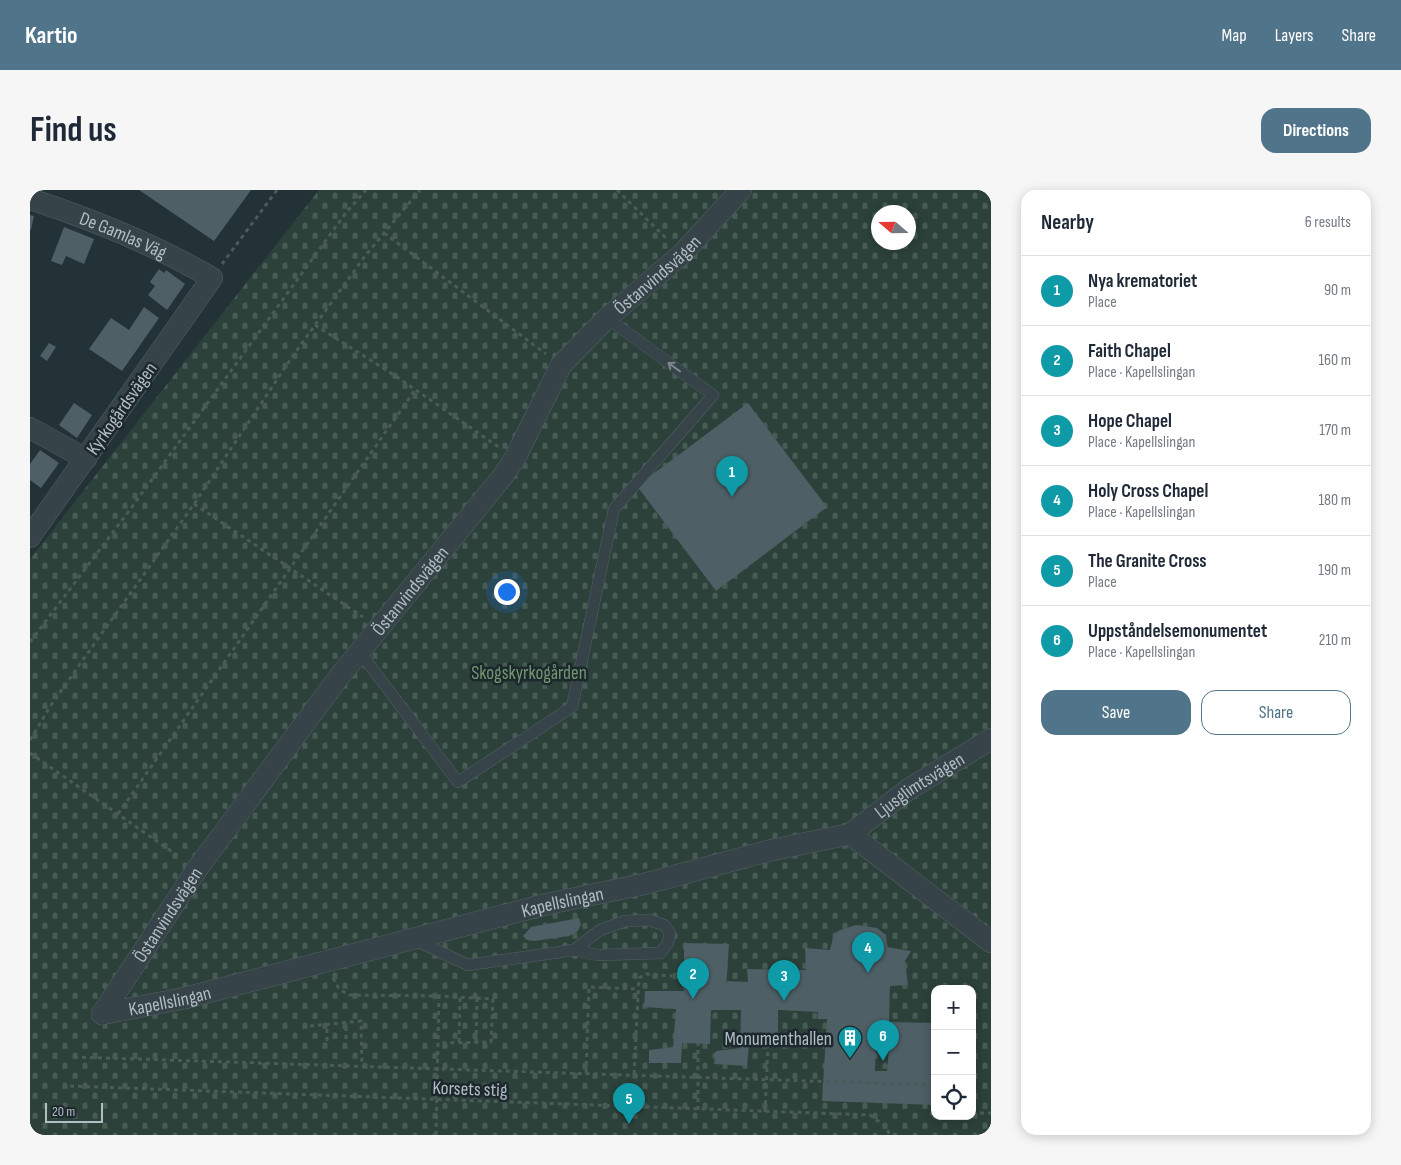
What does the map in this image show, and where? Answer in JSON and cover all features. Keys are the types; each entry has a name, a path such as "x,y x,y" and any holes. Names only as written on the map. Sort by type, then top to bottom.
{"street":[{"name":"Östanvindsvägen","path":"102,1014 197,869 359,651 503,476 515,458 561,365 607,318 682,254 741,190"},
{"name":"De Gamlas Väg","path":"30,199 90,218 174,256 212,278"},
{"name":"Kyrkogårdsvägen","path":"30,538 212,278"},
{"path":"30,428 86,459"},
{"name":"Ljusglimtsvägen","path":"850,834 909,789 991,739"},
{"path":"850,834 991,942"},
{"name":"Kapellslingan","path":"102,1014 185,998 411,938 850,834"}],"lane":[{"path":"359,651 458,782 572,707 614,509 713,396 607,318"},
{"path":"411,938 468,965 574,950 598,955 660,954 668,943 670,933 664,925 649,920 625,921 600,930 574,950"}],"path":[{"path":"212,278 277,190"},
{"path":"30,642 129,511 345,214 366,190"},
{"path":"30,740 53,702 194,504 315,325 384,233 420,190"},
{"path":"617,190 682,254"},
{"path":"384,233 561,365"},
{"path":"315,325 515,458"},
{"path":"118,814 415,390"},
{"path":"194,504 378,627"},
{"path":"30,752 197,869"},
{"path":"322,961 340,989 349,995 460,996 493,999 491,1042 438,1043"},
{"path":"634,1074 639,978 646,974 672,976"},
{"path":"586,1073 589,987 638,989"},
{"path":"436,1135 439,996"},
{"path":"458,1042 460,996"},
{"path":"476,1042 477,998"},
{"path":"310,1026 361,1021 362,1066"},
{"path":"346,1022 346,1039"},
{"path":"327,1024 327,1041"},
{"path":"698,1043 698,1110"},
{"path":"765,1112 768,1046"},
{"path":"74,1057 931,1085"},
{"name":"Korsets stig","path":"70,1086 437,1101 870,1115 886,1126 890,1135"},
{"path":"976,1114 991,1113"}],"green space":[{"name":"Skogskyrkogården","path":"319,190 991,190 991,1135 30,1135 30,559"}],"building":[{"path":"139,190 251,190 214,241"},
{"path":"30,215 34,216 31,230 30,230"},
{"path":"64,227 94,239 84,264 66,256 62,265 51,261"},
{"path":"159,269 164,273 166,270 185,284 167,310 148,295 155,286 150,282"},
{"path":"144,307 159,318 122,371 89,349 111,318 129,330"},
{"path":"49,343 56,347 47,361 40,356"},
{"path":"74,403 92,415 77,438 59,425"},
{"path":"748,403 827,507 716,591 637,486"},
{"path":"40,450 59,463 41,488 30,480 30,464"},
{"path":"579,918 581,925 577,932 569,936 534,941 527,940 523,936 531,927"},
{"path":"856,925 877,928 886,935 887,947 911,951 905,961 908,985 890,986 889,1022 931,1023 931,1105 822,1101 827,1019 818,1019 818,1012 778,1010 778,1047 749,1044 747,1066 714,1064 716,1051 740,1048 741,1010 711,1010 710,1044 682,1043 681,1063 649,1063 649,1050 673,1047 676,1009 644,1007 645,991 684,991 684,943 729,944 726,990 727,981 748,982 747,969 806,970 805,948 830,950 834,934","holes":["876,1047 889,1048 887,1071 875,1071"]}],"place":[{"name":"Nya krematoriet","path":"732,497"},
{"name":"Holy Cross Chapel","path":"868,973"},
{"name":"Faith Chapel","path":"693,999"},
{"name":"Hope Chapel","path":"784,1001"},
{"name":"Monumenthallen","path":"850,1059"},
{"name":"Uppståndelsemonumentet","path":"883,1061"},
{"name":"The Granite Cross","path":"629,1124"}]}
